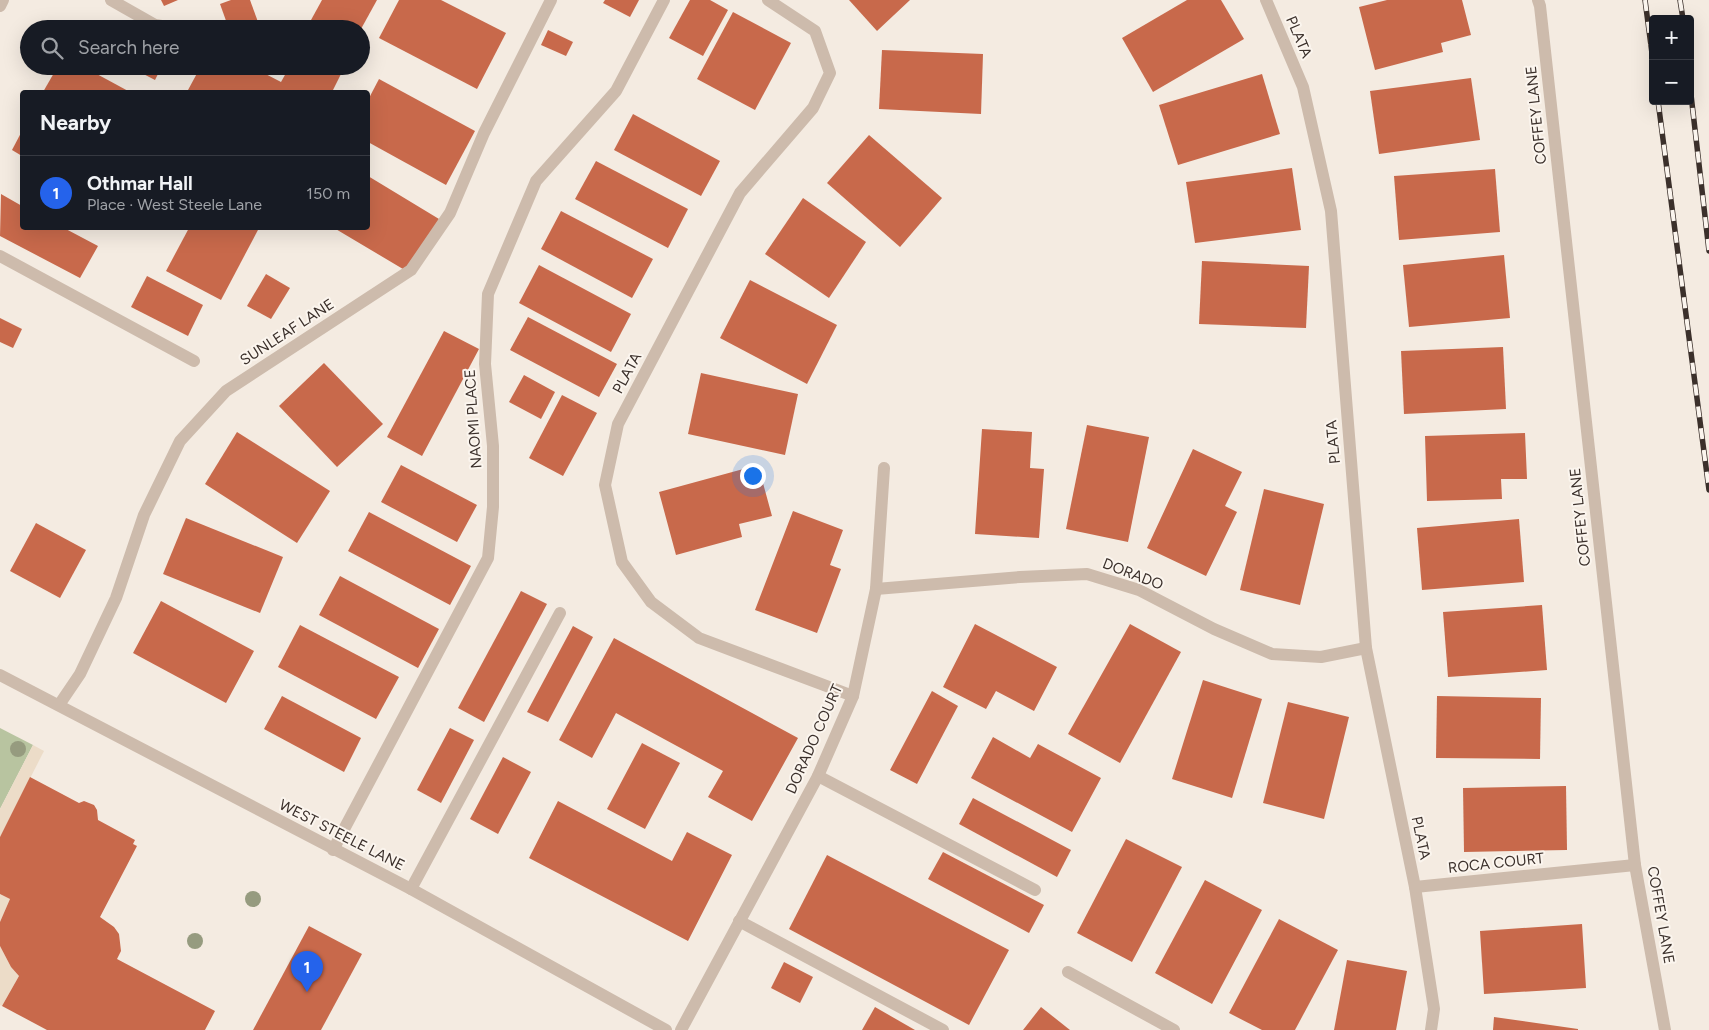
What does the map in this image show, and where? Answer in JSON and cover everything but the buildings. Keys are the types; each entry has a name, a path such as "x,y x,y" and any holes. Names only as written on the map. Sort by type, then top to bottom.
{"street":[{"path":"0,6 3,0"},
{"path":"111,0 146,20"},
{"name":"SUNLEAF LANE","path":"59,705 80,674 112,606 144,515 180,440 226,391 412,270 450,213 484,133 550,0"},
{"name":"NAOMI PLACE","path":"333,850 488,558 493,507 493,455 485,364 488,294 536,181 616,91 664,0"},
{"name":"PLATA","path":"768,0 815,31 830,73 812,108 740,194 618,424 605,486 622,562 651,602 699,638 853,696"},
{"name":"PLATA","path":"1266,0 1303,87 1331,211 1366,648 1415,887"},
{"name":"COFFEY LANE","path":"1538,0 1635,865 1665,1030"},
{"path":"0,256 194,361"},
{"name":"DORADO COURT","path":"681,1030 818,776 853,696 876,589 884,468"},
{"name":"DORADO","path":"876,589 1020,577 1087,574 1139,590 1214,629 1272,654 1321,658 1366,648"},
{"path":"411,889 560,613"},
{"name":"WEST STEELE LANE","path":"0,675 411,889 666,1030"},
{"path":"818,776 1035,890"},
{"name":"ROCA COURT","path":"1415,887 1635,865"},
{"path":"1415,887 1434,1009 1431,1030"},
{"path":"739,921 944,1030"},
{"path":"1068,972 1174,1030"}],"green space":[{"path":"0,728 33,745 0,809"}],"shaded area":[{"path":"33,745 44,751 0,837 0,809"},
{"path":"0,894 10,899 0,922"},
{"path":"0,946 11,967 19,976 2,1006 0,1005"}],"railway":[{"path":"1645,0 1653,60"},
{"path":"1680,0 1682,15"},
{"path":"1659,105 1709,490"},
{"path":"1692,105 1709,251"}],"place":[{"name":"Othmar Hall","path":"307,992"}]}
